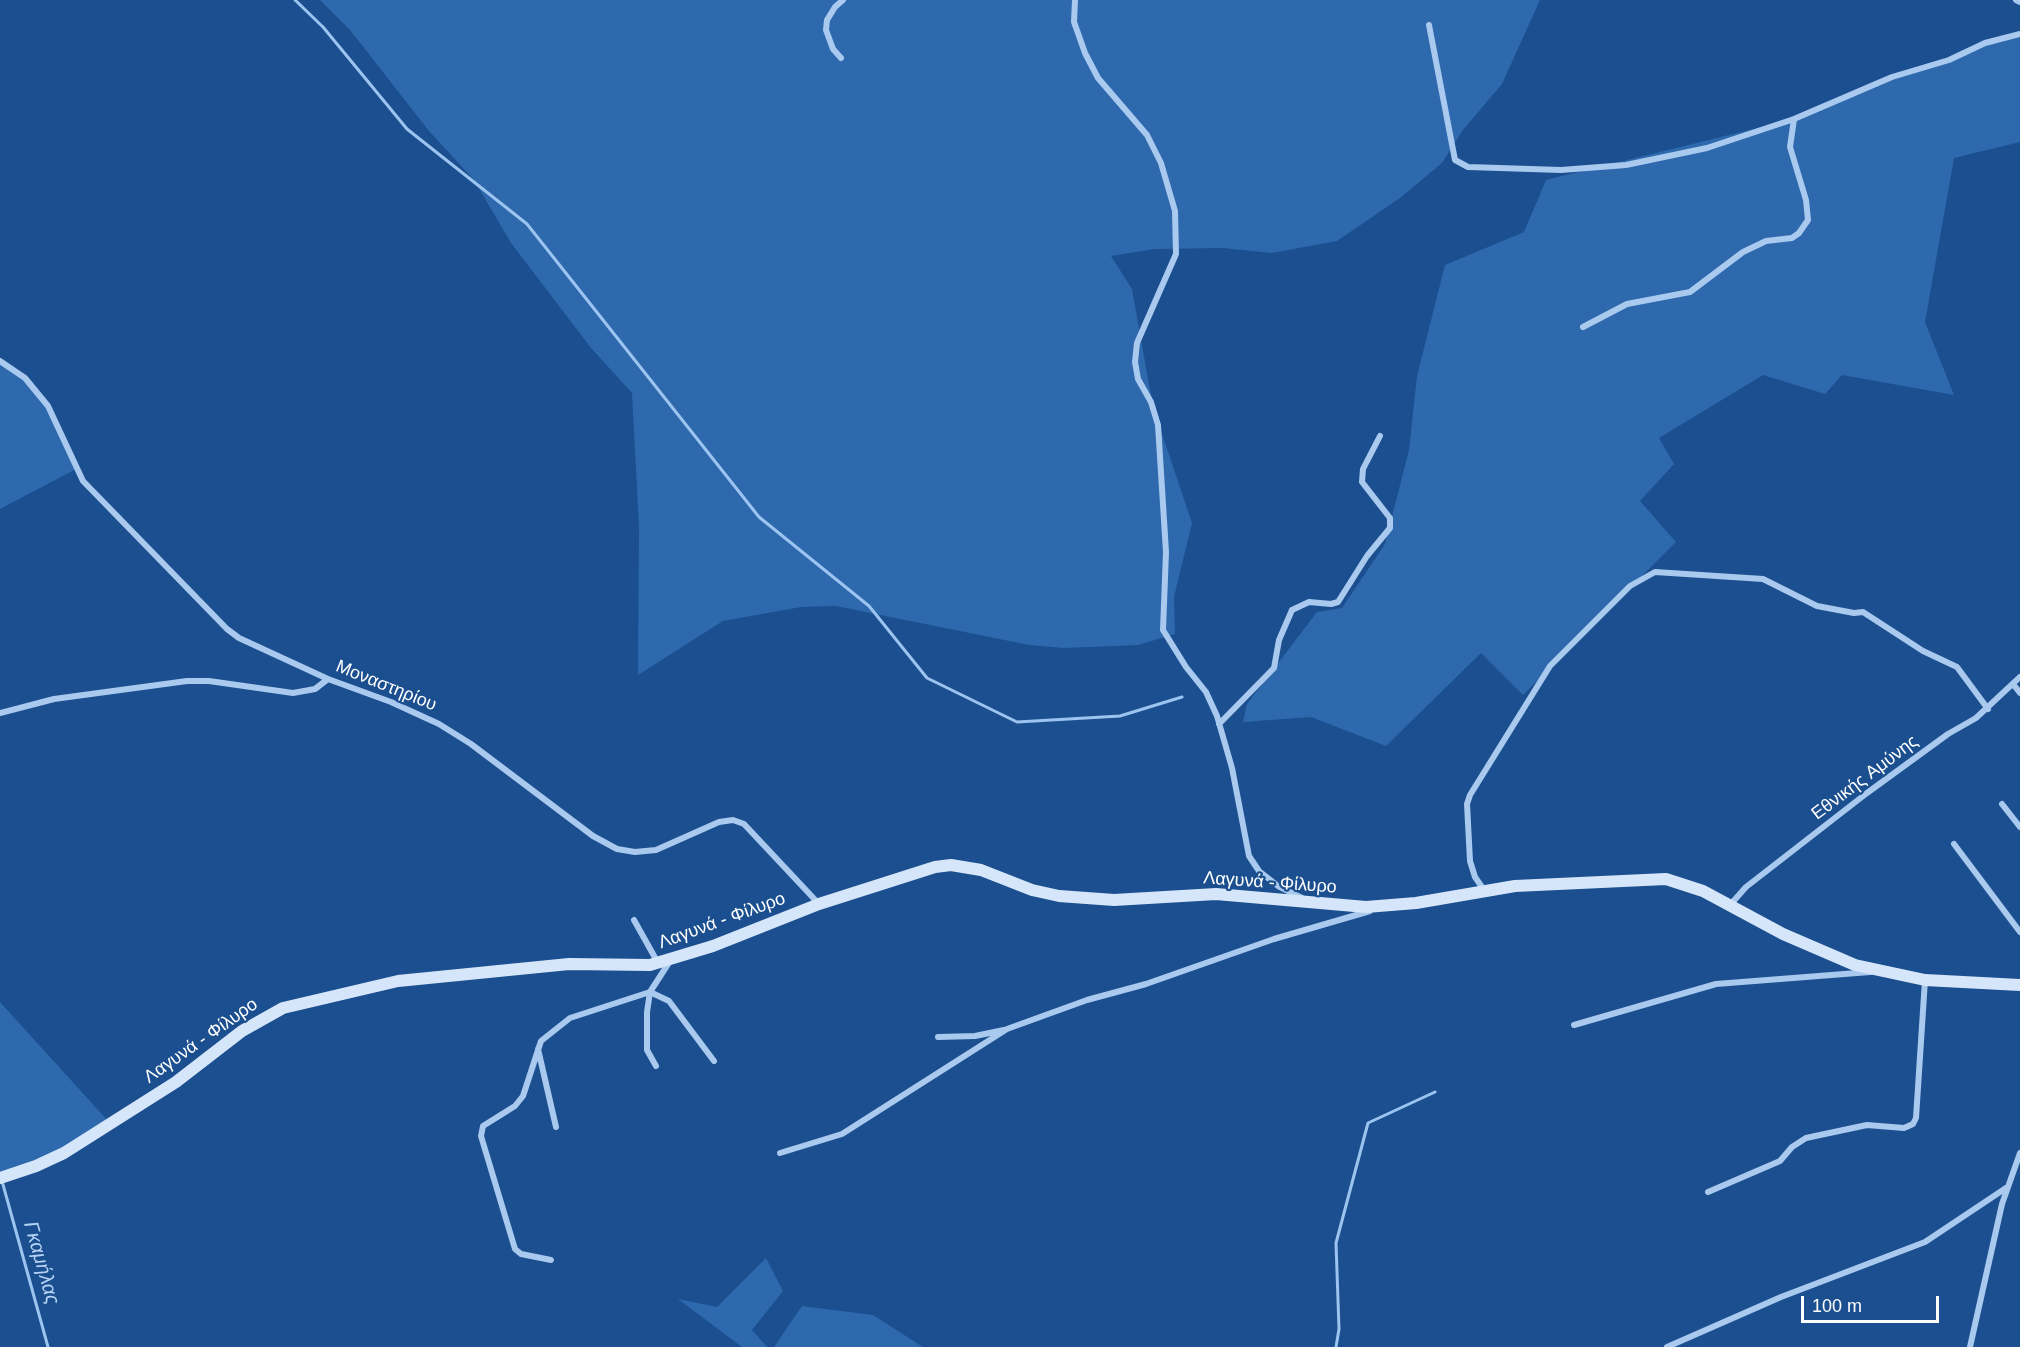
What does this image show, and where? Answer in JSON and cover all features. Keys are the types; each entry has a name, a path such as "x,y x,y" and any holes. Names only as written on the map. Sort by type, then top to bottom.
{"street":[{"path":"841,58 833,49 826,30 831,14 843,0"},
{"path":"1074,0 1074,22 1085,53 1098,78 1148,135 1161,163 1175,211 1176,254 1137,343 1135,362 1138,379 1151,402 1158,425 1166,552 1163,630 1186,667 1206,692 1219,724 1232,768 1249,856 1259,871 1278,886 1314,903"},
{"path":"2016,0 2020,2"},
{"path":"1429,25 1455,160 1468,167 1561,170 1626,165 1707,148 1794,119 1892,77 1949,60 1985,43 2020,34"},
{"path":"1583,327 1627,304 1690,292 1743,252 1766,242 1792,238 1799,233 1809,220 1806,200 1790,147 1794,119"},
{"name":"Μοναστηρίου","path":"0,360 26,378 48,406 83,481 227,629 239,638 328,679 392,702 457,734 585,830 616,849 635,852 656,850 718,822 741,822 819,904"},
{"path":"1219,724 1274,668 1279,640 1292,610 1309,602 1331,604 1338,602 1366,556 1389,528 1390,518 1362,482 1363,469 1380,436"},
{"path":"1484,890 1475,877 1470,861 1467,804 1470,795 1550,666 1630,586 1655,572 1763,579 1817,606 1854,613 1863,612 1923,651 1957,667 1988,709"},
{"name":"Εθνικής Αμύνης","path":"1730,905 1746,887 1867,793 1939,740 1988,709 2020,677"},
{"path":"0,713 54,699 187,681 209,681 293,693 315,689 328,679"},
{"path":"2013,684 2020,693"},
{"path":"2002,804 2020,827"},
{"path":"1954,844 2020,932"},
{"name":"Λαγυνά - Φίλυρο","path":"3,1177 51,1160 75,1146 176,1082 242,1031 283,1008 399,981 547,966 636,967 664,962 819,904 935,867 951,865 981,870 1032,890 1059,896 1114,900 1216,894 1382,907 1429,901 1484,890 1659,878 1688,884 1824,953 1880,972 1925,980 2020,985"},
{"path":"938,1037 975,1036 1007,1029 1060,1009 1146,984 1243,949 1382,907"},
{"path":"633,920 664,962 650,992 645,1035 647,1050 656,1066"},
{"path":"1574,1025 1716,984 1880,972"},
{"path":"1708,1192 1780,1161 1792,1147 1806,1138 1867,1125 1904,1128 1913,1124 1916,1118 1925,980"},
{"path":"551,1260 521,1254 515,1249 481,1136 483,1126 515,1106 523,1096 541,1041 553,1028 570,1018 650,992 669,1001 714,1061"},
{"path":"780,1153 842,1134 1007,1029"},
{"path":"538,1048 549,1087 556,1127"},
{"path":"1970,1347 2006,1188 2020,1153"},
{"path":"1667,1347 1781,1297 1925,1242 2006,1188"}],"shaded area":[{"path":"320,0 1540,0 1502,84 1463,130 1442,163 1400,198 1337,241 1272,253 1223,248 1154,249 1111,256 1132,289 1153,407 1192,523 1174,597 1175,634 1138,645 1064,648 1029,645 836,606 801,607 723,621 638,675 639,527 632,393 591,348 511,243 474,180 429,131 350,30"},
{"path":"2020,34 2020,142 1954,158 1925,322 1954,395 1842,375 1825,394 1763,375 1659,438 1674,464 1640,501 1676,542 1523,695 1481,653 1386,746 1311,717 1243,722 1247,704 1317,612 1342,608 1385,544 1409,450 1417,376 1445,265 1524,232 1546,180 1794,119 1892,77 1949,60 1985,43"},
{"path":"0,361 13,367 48,406 76,469 0,509"},
{"path":"0,1002 109,1122 75,1146 0,1177"},
{"path":"766,1258 783,1291 752,1330 767,1347 742,1347 678,1299 717,1307"},
{"path":"802,1306 873,1315 923,1347 774,1347"}],"waterway":[{"path":"295,0 323,27 407,129 527,224 759,517 869,606 927,678 1017,722 1120,716 1182,697"},
{"path":"1336,1347 1339,1329 1336,1243 1368,1123 1435,1092"},
{"name":"Γκαμήλας","path":"2,1181 48,1347"}]}
